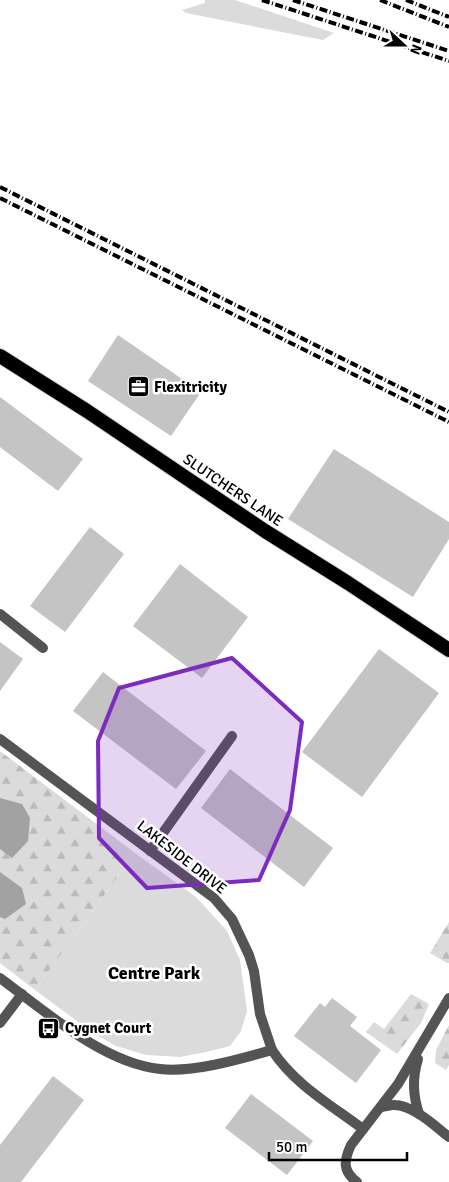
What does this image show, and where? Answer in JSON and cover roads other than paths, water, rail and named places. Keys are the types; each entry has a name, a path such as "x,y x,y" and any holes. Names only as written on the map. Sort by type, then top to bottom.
{"highway":[{"name":"SLUTCHERS LANE","path":"0,356 449,650"}],"street":[{"path":"0,614 43,648"},
{"path":"150,851 232,736"},
{"name":"LAKESIDE DRIVE","path":"0,738 214,898 232,919 249,955 254,971 260,1014 272,1050 281,1064 294,1077 363,1129"},
{"path":"0,978 91,1044 120,1058 160,1069 195,1068 272,1050"},
{"path":"0,1023 22,994"},
{"path":"356,1182 349,1176 345,1165 346,1155 351,1145 398,1084 449,998"},
{"path":"419,1114 414,1100 413,1087 414,1071 422,1044"},
{"path":"382,1107 394,1104 407,1108 419,1114 449,1137"}],"railway":[{"path":"262,0 449,61"},
{"path":"293,0 449,51"},
{"path":"380,0 449,27"},
{"path":"406,0 449,17"},
{"path":"0,187 449,412"},
{"path":"0,198 449,422"}],"place":[{"name":"Flexitricity","path":"138,387"},
{"name":"Cygnet Court","path":"49,1028"}],"district":[{"name":"Centre Park","path":"154,973"}]}
